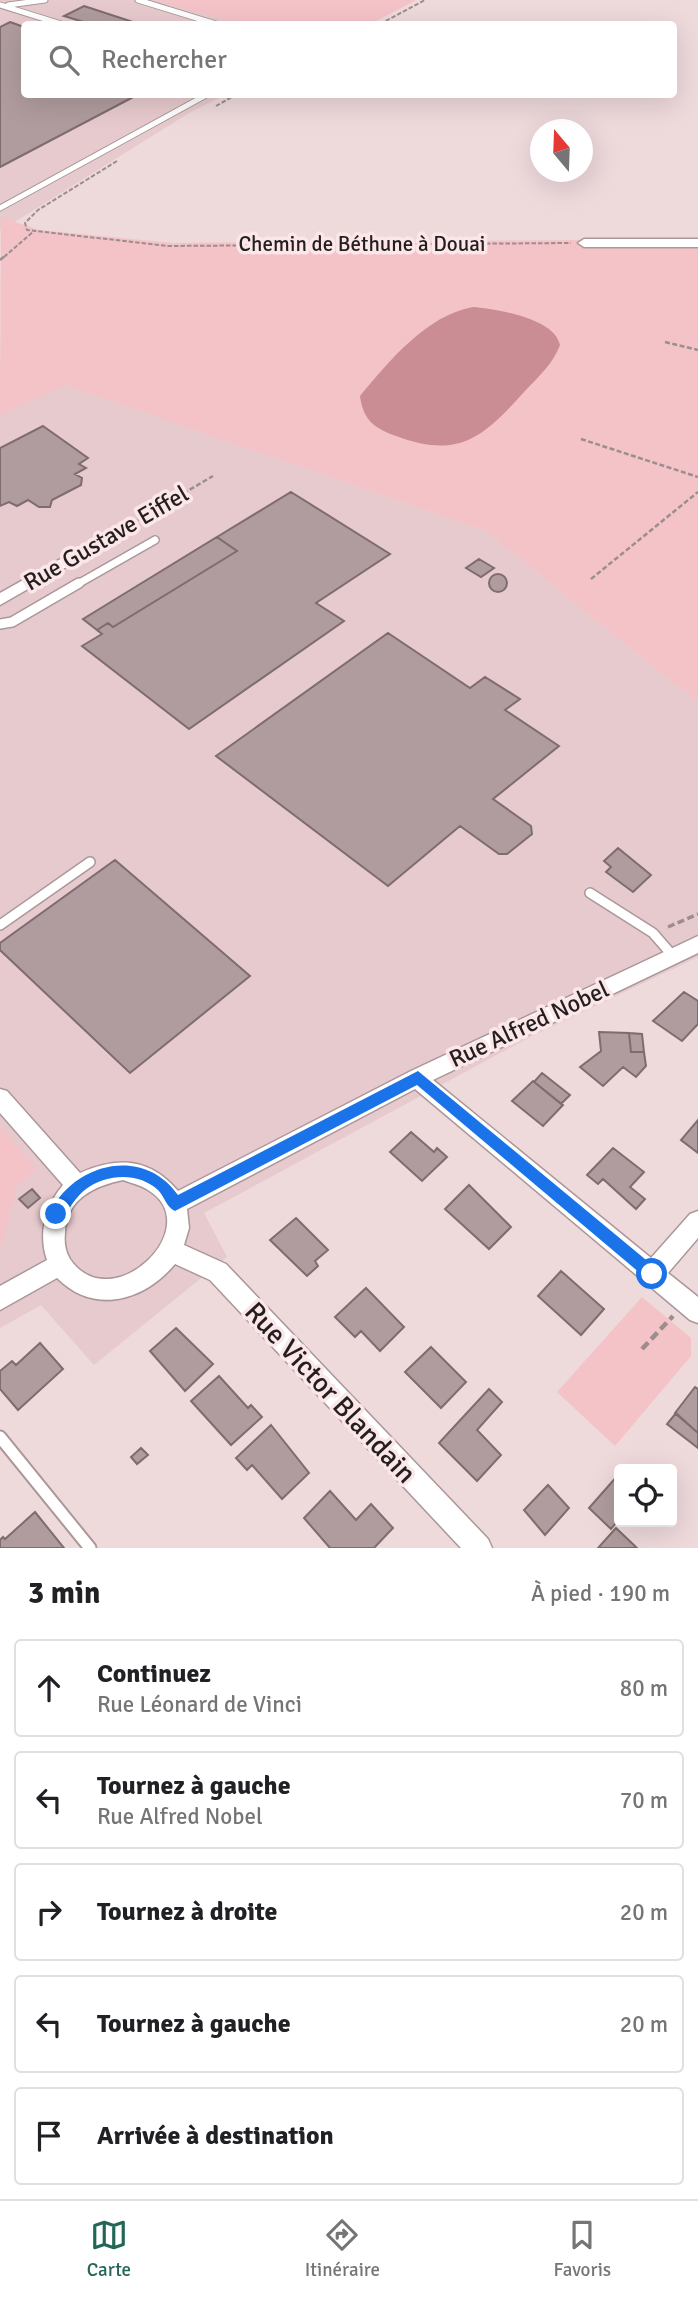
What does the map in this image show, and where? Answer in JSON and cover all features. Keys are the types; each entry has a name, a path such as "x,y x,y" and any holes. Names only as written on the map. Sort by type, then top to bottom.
{"street":[{"path":"584,243 698,243"},
{"name":"Rue Gustave Eiffel","path":"0,600 98,543"},
{"name":"Rue Alfred Nobel","path":"175,1204 418,1077 698,944"},
{"path":"418,1077 436,1095 692,1307"},
{"path":"0,1098 78,1186"},
{"path":"123,1170 145,1174 163,1186 175,1204 179,1220 172,1251 160,1268 145,1280 127,1287 107,1289 88,1286 72,1277 61,1264 54,1249 52,1231 56,1214 78,1186 99,1174 123,1170"},
{"path":"652,1274 698,1221"},
{"name":"Rue Victor Blandain","path":"172,1251 218,1272 479,1548"},
{"path":"0,1299 61,1264"}],"lane":[{"path":"2,5 45,0"},
{"path":"138,0 206,21"},
{"path":"2,5 52,21"},
{"path":"0,208 201,98"},
{"path":"0,624 12,622 155,540"},
{"path":"0,925 90,862"},
{"path":"590,893 653,933 673,956"},
{"path":"0,1437 90,1548"}],"path":[{"path":"386,21 425,0"},
{"path":"215,107 230,98"},
{"name":"Chemin de Béthune à Douai","path":"125,156 38,210 25,223 27,230 168,246 584,243"},
{"path":"0,260 34,232"},
{"path":"665,342 698,351"},
{"path":"580,439 698,477"},
{"name":"Rue Gustave Eiffel","path":"98,543 213,476"},
{"path":"591,579 698,492"},
{"path":"653,933 698,914"},
{"path":"642,1349 692,1307"}],"shaded area":[{"path":"0,0 416,0 376,21 21,21 21,98 219,98 189,113 0,231"},
{"path":"154,0 416,0 376,21 231,21"},
{"path":"1,217 39,230 173,243 698,239 698,703 486,531 65,385 0,415"},
{"path":"473,307 523,317 548,328 560,345 554,358 497,420 469,439 454,444 418,443 388,433 370,422 360,396 383,368 425,329 440,319"},
{"path":"0,362 486,531 698,703 698,957 528,1038 204,1213 227,1257 94,1365 41,1305 0,1328"},
{"path":"0,1127 37,1169 17,1185 0,1250"},
{"path":"642,1297 691,1338 691,1356 615,1446 557,1392"}],"building":[{"path":"84,6 130,21 80,21 64,16"},
{"path":"10,22 21,26 21,98 131,98 0,167 0,27"},
{"path":"43,426 88,458 79,464 86,468 75,474 82,478 81,485 52,500 50,507 39,507 28,500 17,506 9,502 0,506 0,448"},
{"path":"291,492 390,554 316,603 344,621 189,729 82,646 102,634 97,630 108,623 113,627 237,551 217,537"},
{"path":"217,537 237,551 113,627 108,623 97,630 83,619"},
{"path":"479,559 494,568 481,577 466,568"},
{"path":"498,574 504,577 507,583 504,589 498,592 492,589 489,583 492,577"},
{"path":"388,633 470,688 485,677 520,699 505,710 559,746 493,799 531,826 532,834 507,854 499,854 460,826 388,886 216,756"},
{"path":"618,848 651,875 633,892 606,872 611,867 604,861"},
{"path":"115,860 250,976 130,1073 0,950 0,943"},
{"path":"684,992 698,1001 698,1024 682,1041 653,1021"},
{"path":"599,1032 629,1033 631,1052 644,1052 646,1066 636,1077 623,1067 603,1086 580,1067 601,1051"},
{"path":"629,1033 642,1034 644,1052 631,1052"},
{"path":"542,1073 570,1095 561,1104 534,1082"},
{"path":"533,1081 563,1105 543,1126 512,1101"},
{"path":"698,1120 698,1153 681,1140"},
{"path":"411,1132 434,1152 437,1148 447,1157 422,1181 390,1152"},
{"path":"613,1148 644,1172 630,1187 645,1199 636,1209 603,1179 598,1184 587,1175"},
{"path":"469,1185 511,1227 489,1249 445,1209"},
{"path":"32,1189 40,1198 28,1208 19,1199"},
{"path":"296,1218 328,1250 315,1261 318,1266 307,1276 270,1240"},
{"path":"561,1271 604,1309 581,1335 538,1296"},
{"path":"366,1288 404,1327 380,1351 361,1331 355,1337 335,1317"},
{"path":"176,1328 213,1364 185,1391 150,1351"},
{"path":"40,1343 63,1369 18,1410 0,1389 0,1371 12,1361 16,1365"},
{"path":"431,1347 466,1382 441,1408 405,1372"},
{"path":"219,1376 248,1408 251,1405 262,1417 231,1445 191,1401"},
{"path":"695,1387 698,1389 698,1433 675,1413"},
{"path":"489,1389 502,1402 477,1430 501,1455 477,1481 439,1443"},
{"path":"676,1413 698,1433 698,1448 667,1424"},
{"path":"271,1425 309,1473 282,1499 252,1465 247,1470 236,1458"},
{"path":"141,1448 148,1455 137,1464 131,1457"},
{"path":"614,1480 614,1525 611,1529 589,1508"},
{"path":"548,1485 569,1508 545,1535 524,1510"},
{"path":"330,1491 356,1520 371,1504 393,1528 374,1548 330,1548 304,1518"},
{"path":"35,1512 64,1548 0,1548 0,1540 3,1537 5,1539"},
{"path":"616,1528 637,1548 598,1548"}],"route":[{"path":"56,1214 65,1199 78,1186 99,1174 123,1170 145,1174 163,1186 175,1204 418,1077 436,1095 652,1274"}]}
